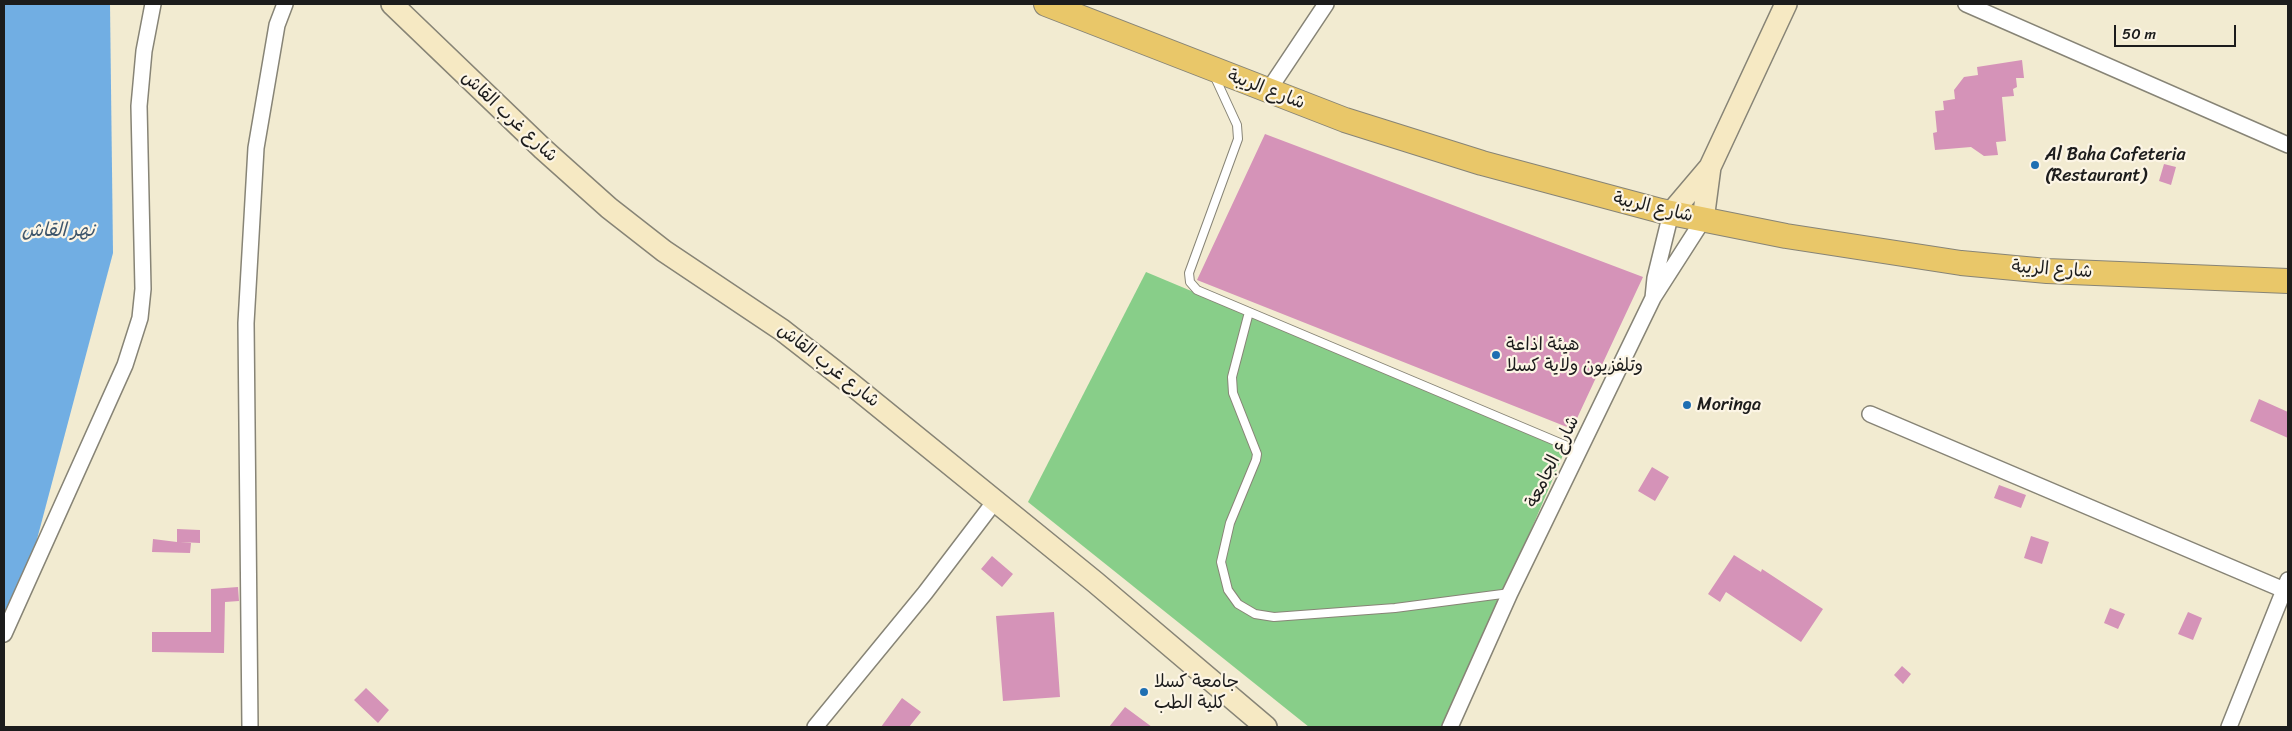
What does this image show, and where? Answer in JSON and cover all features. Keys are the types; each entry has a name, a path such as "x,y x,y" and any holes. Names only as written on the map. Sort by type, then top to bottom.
{"main road":[{"name":"شارع غرب القاش","path":"392,4 543,149 609,208 664,251 782,330 912,432 1095,582 1266,727"},
{"name":"شارع الريبة","path":"1046,4 1345,120 1439,150 1574,189 1703,220 1786,236 1961,263 2047,271 2288,281"},
{"path":"1672,213 1710,167 1786,4"},
{"path":"1703,220 1710,167"}],"street":[{"path":"4,634 125,365 140,318 143,289 140,106 144,51 153,4"},
{"path":"250,727 246,323 256,148 277,25 285,4"},
{"path":"1268,91 1326,4"},
{"path":"1966,4 2288,145"},
{"path":"1653,298 1655,278 1672,213"},
{"name":"شارع الجامعة","path":"1450,727 1510,593 1653,298 1703,220"},
{"path":"1870,414 2286,585 2229,727"},
{"path":"815,727 925,593 995,501"}],"lane":[{"path":"1211,69 1237,125 1238,139 1189,273 1190,282 1197,290 1579,451"},
{"path":"1249,312 1232,377 1234,393 1257,454 1230,522 1221,562 1228,590 1238,604 1255,614 1274,617 1395,608 1510,593"}],"green space":[{"path":"1146,272 1566,448 1447,727 1309,727 1028,502"}],"water":[{"name":"نهر القاش","path":"4,4 110,4 113,253 36,543 4,628"}],"building":[{"path":"2022,60 2024,78 2016,78 2017,87 2013,89 2014,96 2002,97 2006,141 1996,142 1998,155 1984,156 1971,147 1935,150 1933,133 1937,132 1935,111 1944,110 1943,101 1955,99 1954,90 1964,77 1978,75 1977,67"},
{"name":"هيئة اذاعة وتلفزيون ولاية كسلا","path":"1265,134 1643,277 1572,429 1197,280"},
{"path":"2164,164 2176,167 2171,185 2159,181"},
{"path":"2259,399 2288,412 2288,438 2250,421"},
{"path":"1652,467 1669,477 1655,501 1638,491"},
{"path":"1999,485 2026,495 2021,508 1994,498"},
{"path":"177,529 200,530 200,543 180,542 191,543 190,553 152,552 153,539 177,542"},
{"path":"2031,536 2049,542 2042,564 2024,558"},
{"path":"1734,555 1761,572 1762,569 1823,609 1801,642 1726,592 1720,602 1708,594"},
{"path":"992,556 1013,574 1002,587 981,569"},
{"path":"238,587 239,601 225,602 224,653 152,652 152,632 211,632 211,589"},
{"path":"2110,608 2125,614 2118,629 2104,623"},
{"path":"1054,612 1060,697 1003,701 996,616"},
{"path":"2188,612 2202,618 2193,640 2178,634"},
{"path":"1902,666 1911,674 1903,684 1894,675"},
{"path":"366,688 389,710 378,723 354,700"},
{"path":"902,698 921,712 909,727 881,727"},
{"path":"1125,707 1152,727 1109,727"}],"place":[{"name":"Al Baha Cafeteria (Restaurant)","path":"2035,165"},
{"name":"هيئة اذاعة وتلفزيون ولاية كسلا","path":"1496,355"},
{"name":"Moringa","path":"1687,405"},
{"name":"جامعة كسلا كلية الطب","path":"1144,692"}]}
